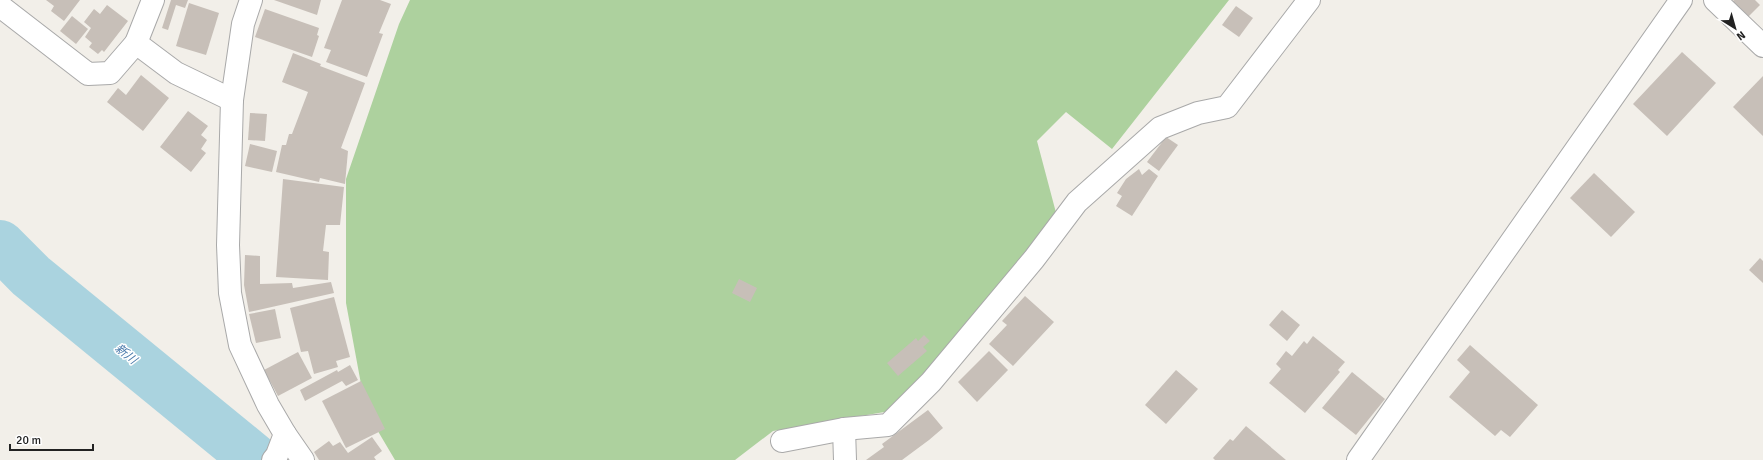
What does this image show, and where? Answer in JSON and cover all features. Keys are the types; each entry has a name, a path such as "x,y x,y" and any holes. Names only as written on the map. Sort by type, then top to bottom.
{"street":[{"path":"0,6 88,74 110,73 136,43 153,0"},
{"path":"251,0 243,24 232,100 228,238 230,293 240,345 268,405 284,434 303,460"},
{"path":"782,441 844,429 888,426 931,382 1034,259 1077,202 1160,128 1198,113 1227,107 1309,0"},
{"path":"1358,460 1681,0"},
{"path":"1715,0 1763,46"},
{"path":"136,43 176,73 232,100"},
{"path":"844,429 845,460"},
{"path":"275,457 284,434"}],"green space":[{"path":"410,0 1229,0 1112,149 1066,112 1037,141 1059,224 902,409 773,431 735,460 395,460 366,411 346,303 346,179 399,24"}],"building":[{"path":"46,0 80,0 64,21 51,11 54,6"},
{"path":"171,0 188,0 185,8 176,5 168,30 162,28"},
{"path":"274,0 321,0 317,15"},
{"path":"342,0 380,0 391,4 379,33 383,34 367,77 326,62 331,50 324,48"},
{"path":"1734,0 1755,0 1760,5 1745,20 1730,4"},
{"path":"189,3 219,13 206,55 176,46"},
{"path":"107,5 128,21 104,52 102,50 98,54 89,47 92,43 85,37 91,28 84,22 94,9 100,14"},
{"path":"1236,6 1253,18 1239,37 1222,25"},
{"path":"265,9 319,28 317,35 319,36 312,57 255,37"},
{"path":"72,16 88,29 76,44 60,31"},
{"path":"1682,52 1716,83 1667,136 1633,104"},
{"path":"293,53 321,64 320,66 365,83 341,148 348,151 345,184 320,178 319,182 276,172 282,145 286,145 289,134 292,134 308,92 282,82"},
{"path":"141,75 169,98 143,131 107,102 118,88 126,95"},
{"path":"1763,76 1763,136 1733,107"},
{"path":"188,111 208,126 201,135 207,140 201,149 206,153 191,172 160,147"},
{"path":"250,113 267,114 265,141 248,140"},
{"path":"1166,137 1178,145 1159,171 1147,162"},
{"path":"250,144 277,151 272,172 245,166"},
{"path":"1139,169 1142,175 1149,169 1158,176 1132,216 1116,206 1122,196 1117,193 1126,179"},
{"path":"1594,173 1635,212 1611,237 1570,198"},
{"path":"283,179 344,187 340,225 326,225 323,251 329,252 328,280 276,277"},
{"path":"245,255 260,256 260,284 292,283 293,288 331,282 334,293 249,312 244,285"},
{"path":"1760,258 1763,261 1763,283 1749,270"},
{"path":"739,279 757,288 750,302 732,293"},
{"path":"1025,296 1054,322 1013,366 989,344 1007,325 1002,321"},
{"path":"334,297 350,357 336,361 338,367 314,374 308,351 301,352 290,308"},
{"path":"275,309 281,338 256,343 249,314"},
{"path":"1282,310 1300,325 1287,341 1269,325"},
{"path":"924,335 930,341 923,347 927,351 898,376 887,363 916,338 918,341"},
{"path":"1313,336 1345,362 1338,370 1340,372 1305,413 1269,383 1281,369 1276,364 1286,351 1292,356 1304,341 1307,344"},
{"path":"1470,345 1538,405 1510,437 1501,430 1495,436 1449,397 1470,372 1457,360"},
{"path":"989,351 1008,370 977,402 958,382"},
{"path":"298,352 312,378 278,396 264,370"},
{"path":"350,365 358,380 346,386 342,381 305,401 300,390 337,370 338,372"},
{"path":"1176,370 1198,389 1166,424 1145,405"},
{"path":"1352,372 1385,399 1356,435 1322,408"},
{"path":"361,381 385,429 346,448 322,401"},
{"path":"928,410 943,428 929,440 902,460 866,460 884,447 882,444"},
{"path":"1246,426 1286,460 1215,460 1213,458 1230,439 1233,441"},
{"path":"372,437 382,451 374,457 376,460 319,460 314,452 329,441 333,446 340,442 348,453"}],"waterway":[{"name":"新川","path":"0,245 31,276 256,460"}]}
